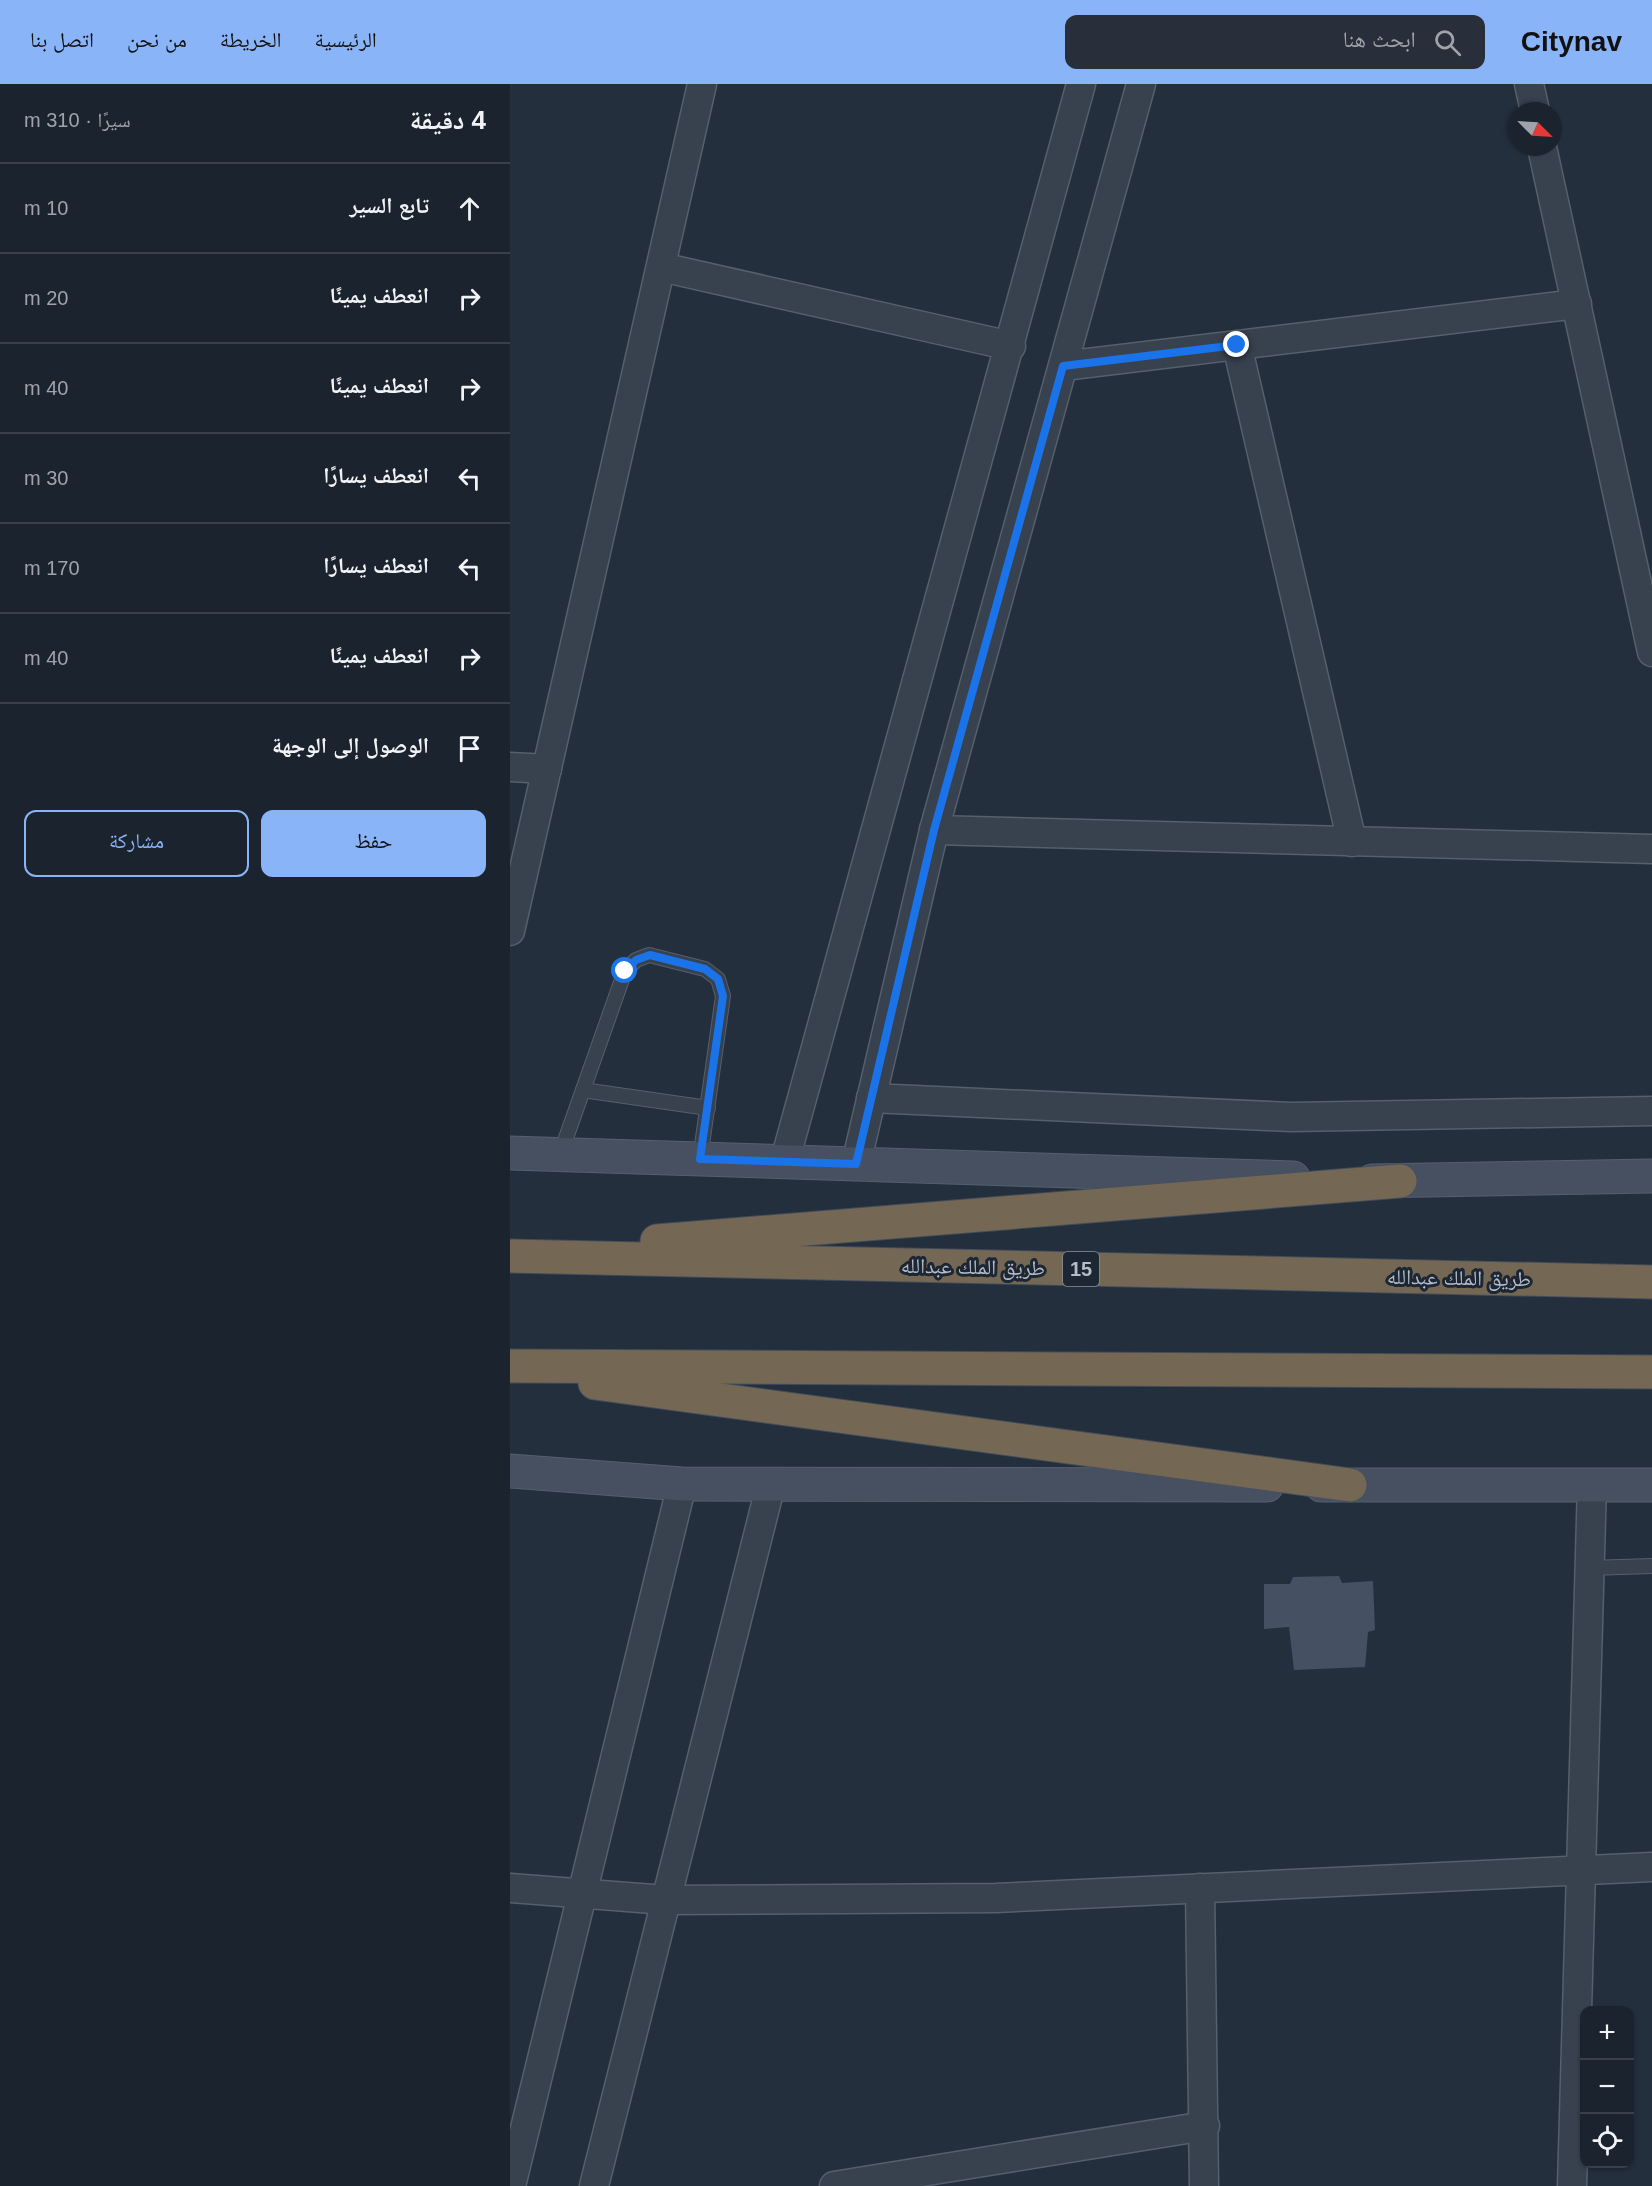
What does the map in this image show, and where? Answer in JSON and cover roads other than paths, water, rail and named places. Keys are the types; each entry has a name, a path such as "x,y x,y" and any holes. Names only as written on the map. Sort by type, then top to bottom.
{"highway":[{"path":"510,1254 1400,1181"},
{"name":"طريق الملك عبدالله","path":"510,1254 1652,1282"},
{"path":"510,1366 1652,1372"},
{"path":"510,1372 1350,1485"}],"main road":[{"path":"510,1153 1400,1181 1652,1176"},
{"path":"510,1471 682,1484 1652,1485"}],"street":[{"path":"510,932 702,84"},
{"path":"785,1160 1011,346 1081,84"},
{"path":"856,1164 934,830 1141,84"},
{"path":"1529,84 1533,102"},
{"path":"1544,156 1652,652"},
{"path":"661,267 1011,346"},
{"path":"1063,366 1577,304"},
{"path":"1237,345 1352,842"},
{"path":"510,767 547,770"},
{"path":"934,830 1652,849"},
{"path":"871,1098 1292,1117 1652,1112"},
{"path":"511,2186 584,1894 682,1484"},
{"path":"594,2186 771,1484"},
{"path":"1572,2186 1592,1484"},
{"path":"510,1888 666,1900 996,1898 1652,1867"},
{"path":"1200,1888 1205,2126 1204,2186"},
{"path":"834,2186 1205,2126"}],"lane":[{"path":"560,1155 625,971 636,960 650,955 705,969 718,979 723,996 700,1159"},
{"path":"583,1090 708,1108"},
{"path":"1589,1568 1652,1566"}]}
